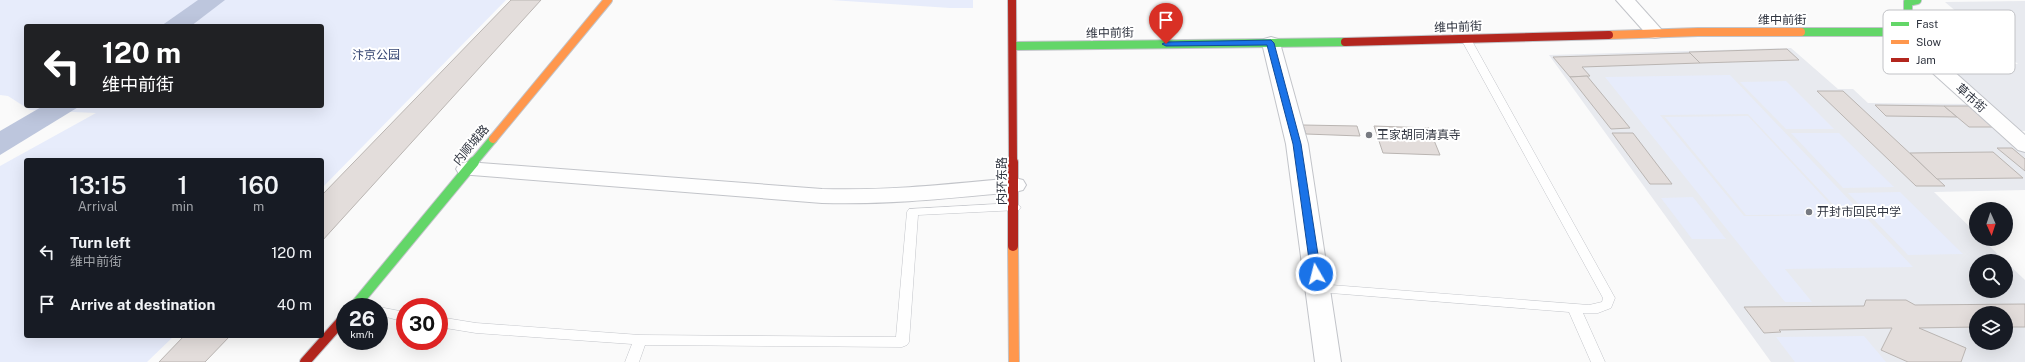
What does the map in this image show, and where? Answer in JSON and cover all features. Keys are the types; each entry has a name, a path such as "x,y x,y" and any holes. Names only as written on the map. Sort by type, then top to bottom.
{"street":[{"name":"内顺城路","path":"363,298 467,169 608,0"},
{"name":"内环东路","path":"1012,0 1015,207 1014,362"},
{"path":"1624,0 1655,33"},
{"path":"1908,10 1908,2 1917,0"},
{"name":"维中前街","path":"1013,46 1271,43 1655,33 1883,32"},
{"path":"1271,43 1297,144 1328,362"},
{"name":"草市街","path":"1946,74 2021,139"},
{"path":"467,169 857,197 901,195 1014,185"},
{"path":"305,362 336,327"}],"lane":[{"path":"1318,288 1574,308 1598,309 1607,305 1609,298 1466,39"},
{"path":"448,323 476,328 640,340 902,342 913,212 1015,207"},
{"path":"1574,308 1598,362"},
{"path":"632,362 640,340"}],"shaded area":[{"path":"2025,1 2025,131 2019,131 1979,97 1957,74 2015,74 2015,64 2018,64 2015,61 2015,10 1954,10 1945,2"},
{"name":"开封市回民中学","path":"1791,48 1838,89 1853,89 1868,103 1971,104 2025,152 2025,190 1934,192 1969,226 1969,246 1989,246 1998,254 1969,254 1969,298 2013,298 2013,269 2025,280 2025,362 1771,362 1549,55"}],"green space":[{"name":"汴京公园","path":"0,0 506,0 324,186 324,158 24,158 24,338 172,338 147,362 0,362 0,166 96,113 30,110 27,108 324,108 324,24 24,24 24,106 8,96 0,95"},
{"path":"831,0 973,0 973,8 950,8"},
{"path":"1730,75 1913,267 1785,269 1812,302 1785,302 1605,77","holes":["1748,114 1843,215 1744,216 1660,115"]},
{"path":"1786,81 1834,129 1786,129 1740,82"},
{"path":"1748,116 1839,214 1746,215 1665,117"},
{"path":"1791,133 1839,133 1894,187 1843,188"},
{"path":"1900,192 1963,254 1908,255 1848,193"},
{"path":"1693,197 1726,239 1692,239 1661,198"},
{"path":"1864,336 1886,362 1795,362 1776,337"}],"water":[{"path":"198,0 225,0 194,24 164,24"},
{"path":"40,108 77,108 0,155 0,131"}],"building":[{"path":"511,0 541,0 324,239 324,193"},
{"path":"1787,49 1799,60 1700,63 1689,52"},
{"path":"1690,53 1700,63 1582,67 1590,76 1570,77 1553,57"},
{"path":"1587,76 1630,128 1611,129 1570,77"},
{"path":"1817,91 1843,91 1945,186 1916,186"},
{"path":"1875,105 1944,106 1957,117 1886,116"},
{"path":"1944,106 1969,106 1994,127 1969,127"},
{"path":"1303,125 1357,126 1360,136 1306,134"},
{"path":"1374,126 1429,128 1440,155 1383,153"},
{"path":"1612,133 1633,133 1672,184 1650,184"},
{"path":"1997,148 2012,148 2025,159 2025,171"},
{"path":"1993,152 2023,178 1937,179 1910,153"},
{"path":"1866,300 1906,300 1915,305 2025,304 2025,327 2013,327 2013,306 1969,306 1969,327 1919,328 1966,348 1961,362 1908,362 1881,350 1892,328 1779,330 1781,332 1764,333 1744,307 1864,306"},
{"path":"182,338 228,338 205,362 159,362"}],"traffic: fast":[{"path":"1908,10 1908,2 1917,0"},
{"path":"1801,32 1883,32"},
{"path":"1013,46 1345,42"},
{"path":"361,298 493,139"}],"traffic: slow":[{"path":"493,139 608,0"},
{"path":"1609,35 1698,32 1801,32"},
{"path":"1013,246 1014,362"}],"traffic: jam":[{"path":"1012,0 1013,246"},
{"path":"1345,42 1609,35"},
{"path":"305,362 336,327"}],"place":[{"name":"王家胡同清真寺","path":"1369,135"},
{"name":"开封市回民中学","path":"1809,212"}],"route":[{"path":"1166,44 1271,43 1297,144 1316,274"}]}
